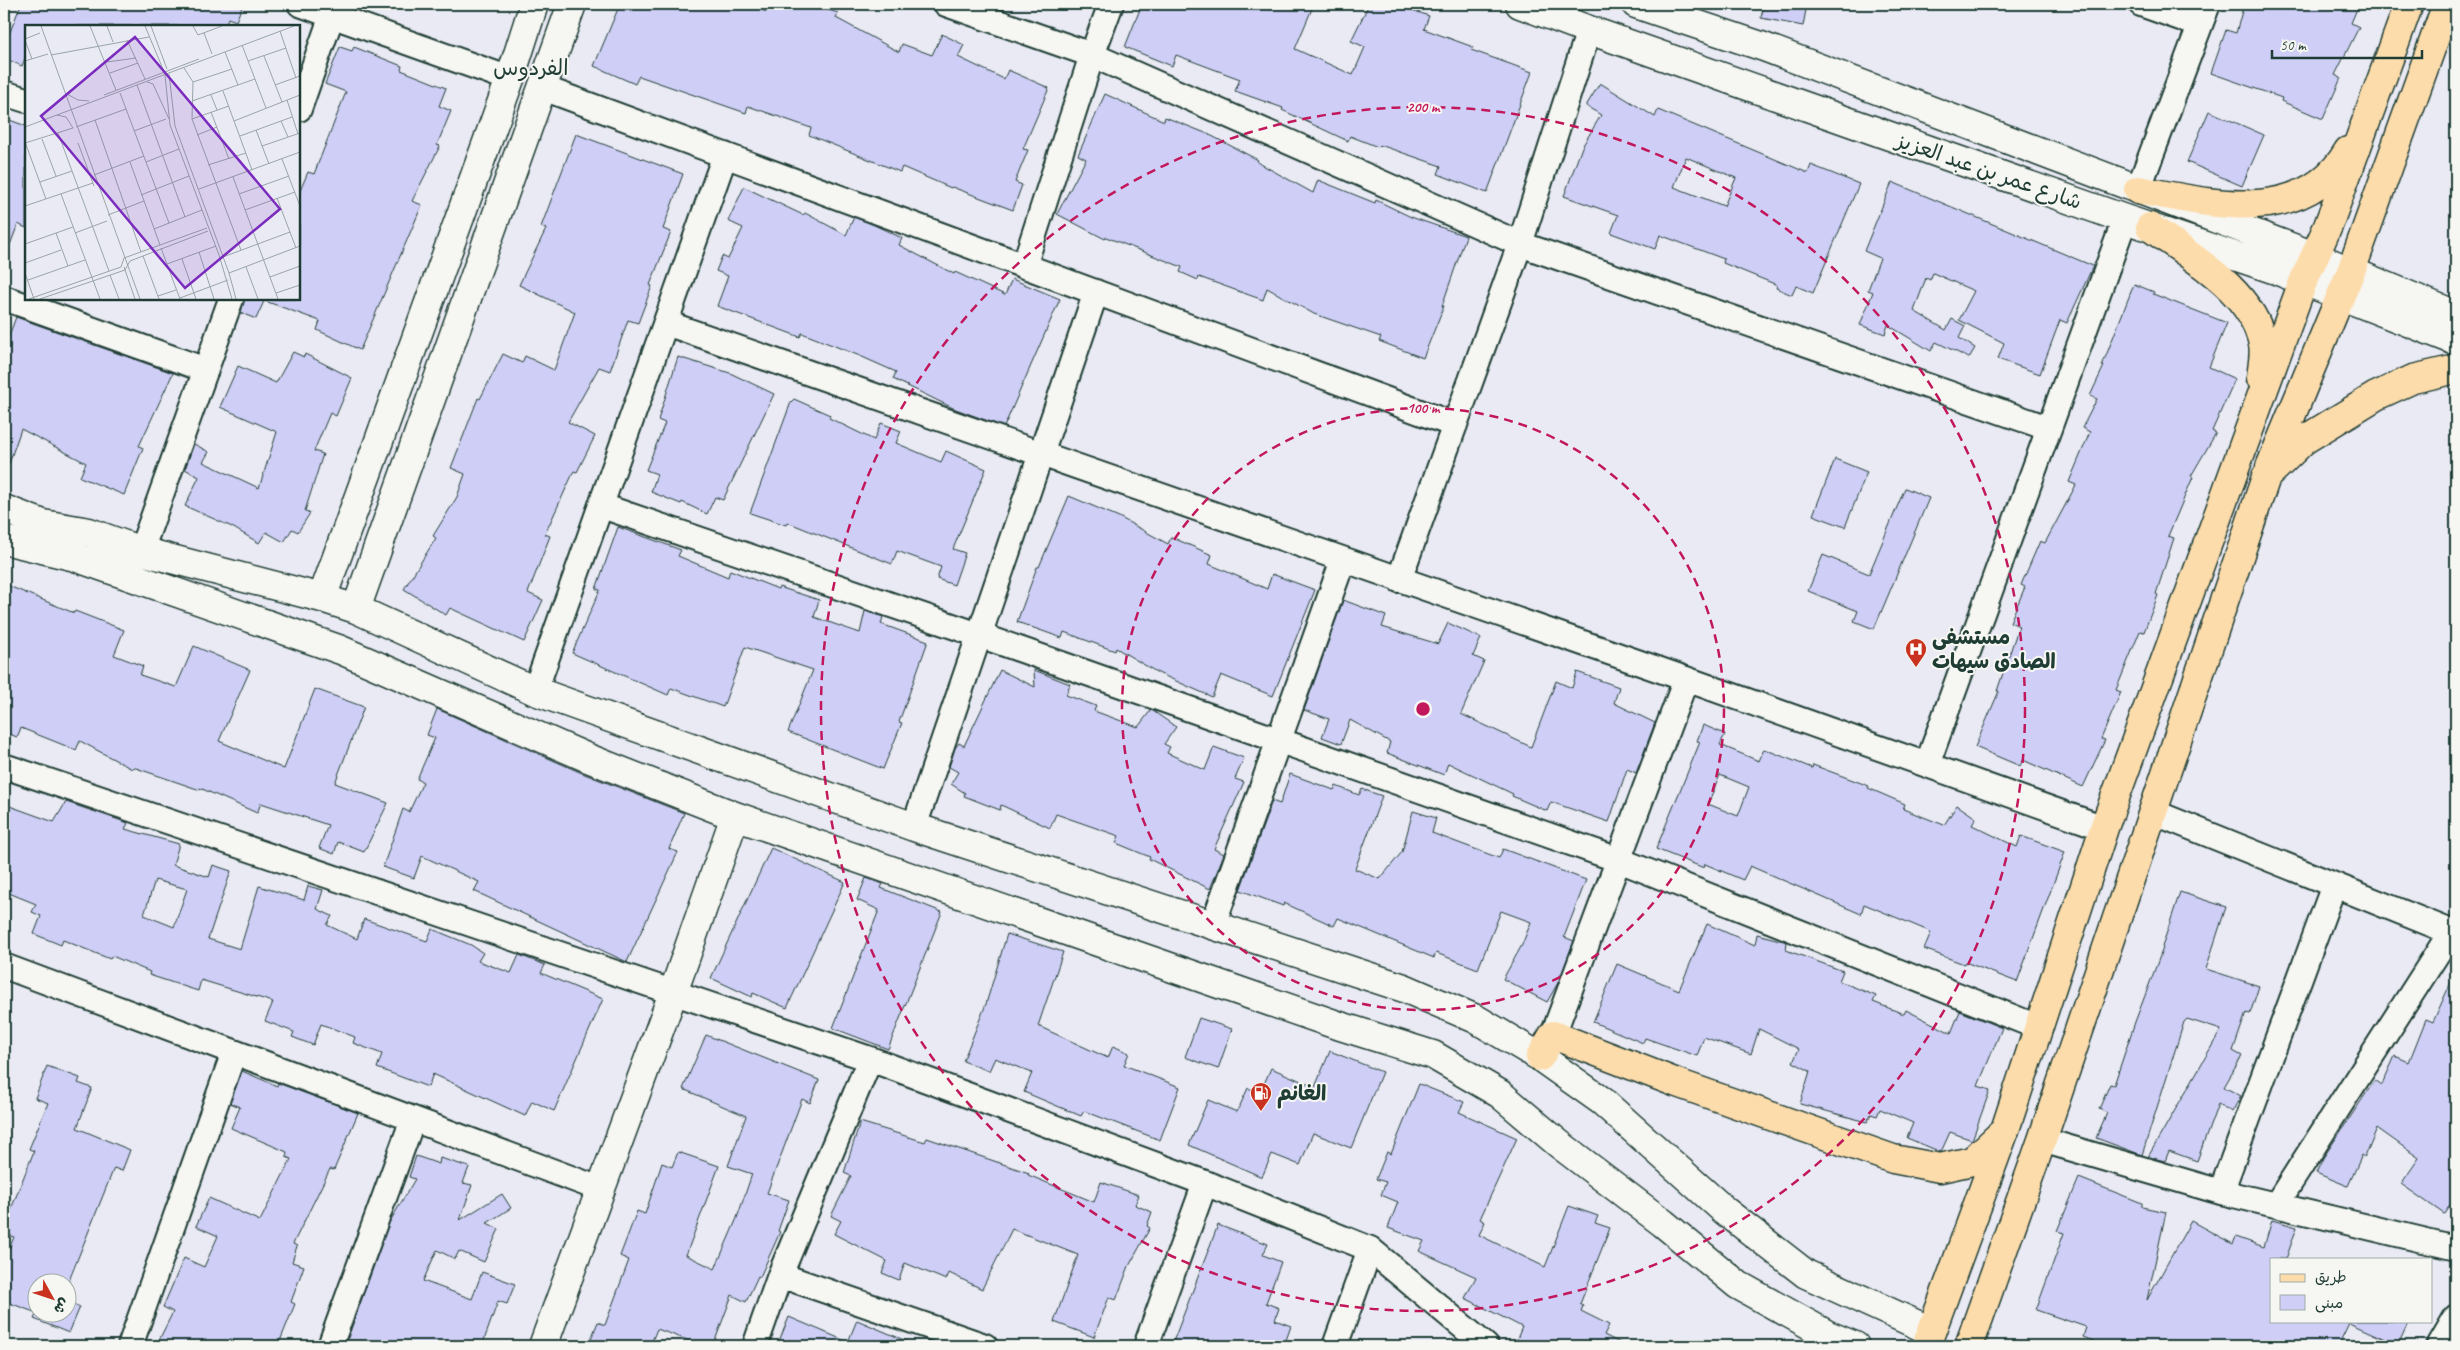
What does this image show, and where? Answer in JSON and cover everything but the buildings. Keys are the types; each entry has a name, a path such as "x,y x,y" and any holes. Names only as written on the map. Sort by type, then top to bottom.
{"main road":[{"path":"2409,4 2328,226 2303,282 2104,828 2005,1130 1928,1339 1968,1346 2042,1140 2266,476 2351,271 2447,4"},
{"path":"2138,190 2220,205 2272,203 2320,186 2346,154 2371,108"},
{"path":"2138,223 2222,279 2249,310 2263,344 2260,403"},
{"path":"2266,476 2304,440 2376,396 2413,380 2456,369"},
{"path":"1547,1046 1677,1083 1893,1159 1940,1168 1972,1161 2005,1130"}],"street":[{"path":"300,4 510,79"},
{"path":"322,598 510,79 534,4"},
{"path":"356,609 572,4"},
{"path":"946,4 1092,55 1520,244 2048,428"},
{"path":"1024,266 1092,55 1111,4"},
{"name":"شارع عمر بن عبد العزيز","path":"1520,4 1589,30 2276,270 2456,341"},
{"name":"شارع عمر بن عبد العزيز","path":"1636,4 1764,46 2314,256 2456,315"},
{"path":"2138,190 2204,14 2141,4"},
{"path":"300,106 332,15"},
{"path":"1399,580 1520,244 1589,30"},
{"path":"543,88 1455,426"},
{"path":"4,93 25,100"},
{"path":"535,691 725,155"},
{"path":"1927,765 2048,428 2138,223"},
{"path":"914,827 1096,292"},
{"path":"4,298 206,370"},
{"path":"141,551 231,300"},
{"path":"666,323 1686,679 2104,828"},
{"path":"602,506 979,635 1619,860 2040,1028"},
{"path":"4,509 43,524 89,532 141,551 322,598 356,609 535,691 914,827 1404,988 1476,1019 1547,1046 1602,1100 1725,1211 1806,1274 1928,1339"},
{"path":"4,540 75,557 341,650 588,758 735,816 1337,1025 1433,1055 1500,1094 1559,1144 1663,1223 1738,1285 1828,1336 1855,1346"},
{"path":"1214,925 1343,560"},
{"path":"1547,1046 1686,679"},
{"path":"4,766 870,1059 1205,1183 1370,1249 1486,1346"},
{"path":"2153,812 2454,933 2276,1205"},
{"path":"543,1346 673,993 735,816"},
{"path":"2221,1192 2334,885"},
{"path":"4,966 600,1189"},
{"path":"130,1346 234,1052"},
{"path":"755,1346 780,1275 870,1059"},
{"path":"330,1346 413,1119"},
{"path":"2042,1140 2221,1192 2456,1248"},
{"path":"1146,1346 1205,1183"},
{"path":"1335,1346 1370,1249"},
{"path":"780,1275 985,1346"},
{"path":"2439,1346 2456,1317"}],"place":[{"name":"مستشفى الصادق سيهات","path":"1916,668"},
{"name":"الغانم","path":"1261,1112"}],"district":[{"name":"الفردوس","path":"531,68"}]}
